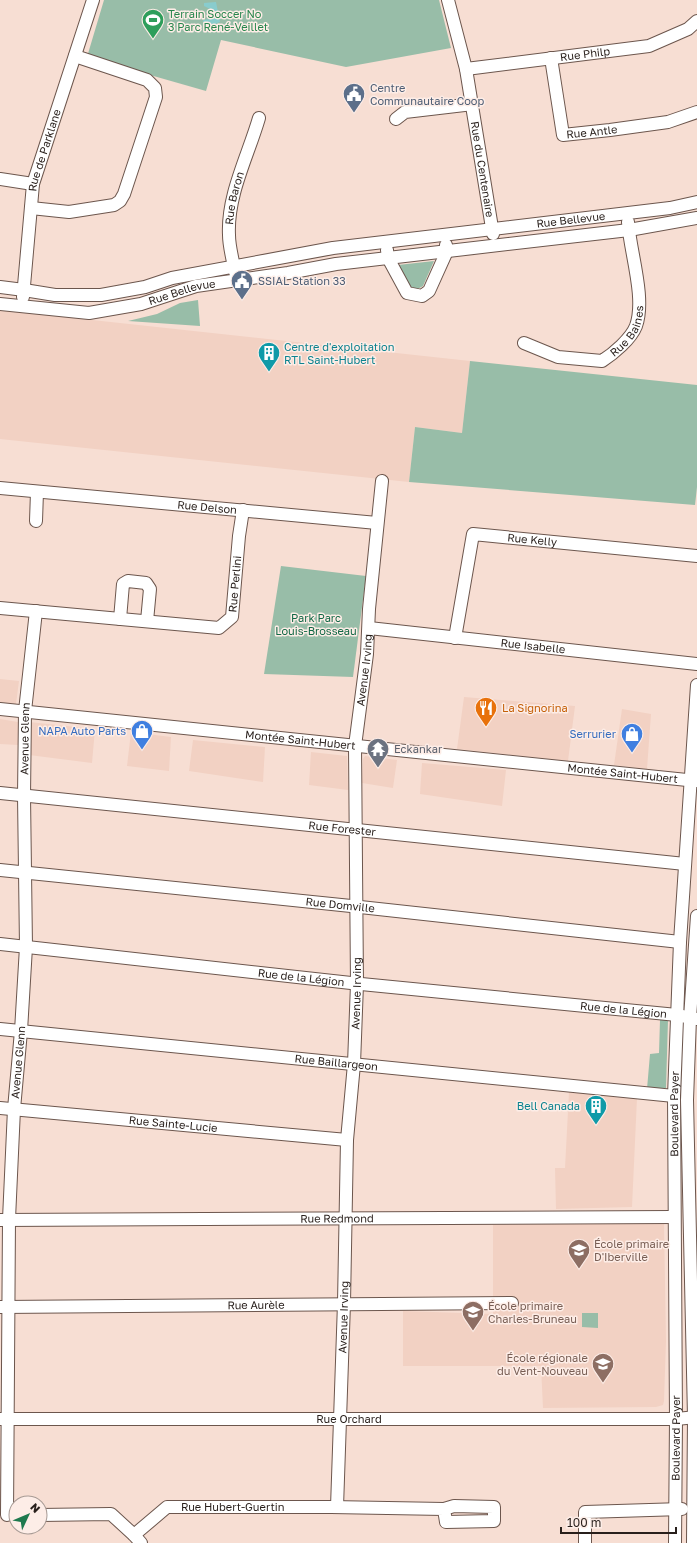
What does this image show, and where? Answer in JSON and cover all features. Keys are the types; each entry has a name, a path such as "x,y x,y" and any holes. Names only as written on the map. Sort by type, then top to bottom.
{"street":[{"name":"Rue de Parklane","path":"22,306 32,184 92,0"},
{"name":"Rue du Centenaire","path":"448,0 466,69 473,104 494,245"},
{"name":"Rue Philp","path":"466,69 649,46 688,29 697,21"},
{"path":"30,208 69,212 114,205 119,202 124,194 156,98 155,88 147,80 75,56"},
{"name":"Rue Antle","path":"551,58 563,135 668,122 697,112"},
{"path":"396,119 405,112 473,104"},
{"name":"Rue Baron","path":"237,281 229,237 230,213 236,186 259,118"},
{"path":"0,180 32,184"},
{"name":"Rue Bellevue","path":"0,288 55,295 101,295 145,288 172,278 234,265 333,248 670,208 697,202"},
{"name":"Rue Baines","path":"524,343 558,357 602,362 617,351 635,327 639,312 638,290 628,213"},
{"name":"Rue Bellevue","path":"0,304 89,312 141,304 196,286 237,281 336,264 629,230 697,218"},
{"path":"385,241 388,258 407,293 422,296 430,291 447,251 445,234"},
{"name":"Avenue Irving","path":"337,1507 344,1303 347,1140 354,1064 357,984 355,746 367,654 369,609 382,481"},
{"name":"Rue Delson","path":"0,488 377,523"},
{"path":"36,521 37,492"},
{"name":"Rue Perlini","path":"0,608 219,628 232,617 239,536 243,510"},
{"name":"Rue Kelly","path":"455,638 473,534 697,556"},
{"path":"120,619 123,584 128,581 146,583 150,589 147,621"},
{"name":"Avenue Glenn","path":"8,1515 4,1418 5,1219 21,1031 26,946 24,796 25,711 36,611"},
{"name":"Rue Isabelle","path":"369,628 697,664"},
{"name":"Boulevard Payer","path":"674,1543 676,1419 674,1096 680,942 685,864 693,781 697,685"},
{"name":"Montée Saint-Hubert","path":"0,709 693,781"},
{"name":"Rue Forester","path":"0,793 685,864"},
{"name":"Rue Domville","path":"0,870 356,906 680,942"},
{"name":"Boulevard Payer","path":"693,1543 695,1417 692,1101 697,916"},
{"name":"Rue de la Légion","path":"0,944 357,984 677,1015 694,1018"},
{"name":"Rue Baillargeon","path":"0,1029 674,1096"},
{"name":"Rue Sainte-Lucie","path":"0,1108 347,1140"},
{"name":"Rue Redmond","path":"5,1219 674,1217"},
{"name":"Rue Aurèle","path":"4,1307 344,1303 512,1303"},
{"name":"Rue Orchard","path":"4,1418 676,1419 695,1417"},
{"name":"Rue Hubert-Guertin","path":"48,1515 111,1514 137,1539 167,1507 337,1507 444,1509"},
{"path":"585,1543 585,1512 675,1510 693,1508"}],"shaded area":[{"name":"Centre d'exploitation RTL Saint-Hubert","path":"0,310 470,361 462,433 415,427 409,482 0,439"},
{"path":"0,679 19,681 16,704 0,703"},
{"path":"464,697 575,706 568,761 457,749"},
{"path":"622,709 651,714 647,769 614,765"},
{"path":"0,719 18,722 18,745 0,744"},
{"path":"29,722 95,729 92,763 29,755"},
{"path":"131,732 171,737 169,771 127,766"},
{"path":"193,740 265,747 263,782 189,771"},
{"path":"311,752 347,756 348,790 309,785"},
{"path":"365,756 397,760 393,788 362,783 363,759"},
{"path":"422,763 506,770 502,806 420,794"},
{"path":"569,1092 637,1098 632,1207 556,1209 555,1168 565,1168"},
{"path":"664,1222 666,1341 663,1405 656,1407 543,1408 541,1366 403,1366 403,1311 493,1314 493,1225"}],"green space":[{"path":"104,0 439,0 451,48 346,67 221,40 206,91 87,57"},
{"path":"434,261 423,286 416,290 409,286 398,265"},
{"path":"198,300 200,326 128,321 157,314 180,303"},
{"path":"470,361 697,385 697,487 695,505 409,482 415,427 462,433"},
{"name":"Park Parc Louis-Brosseau","path":"281,566 366,576 353,677 264,674"},
{"path":"660,1020 668,1020 666,1088 647,1089 650,1054 659,1053"},
{"path":"582,1313 598,1313 598,1328 582,1327"}],"water":[{"path":"216,2 220,22 211,26 204,25 203,20 211,19 213,17 212,10 204,6 204,3"}],"place":[{"name":"Terrain Soccer No 3 Parc René-Veillet","path":"153,40"},
{"name":"Centre Communautaire Coop","path":"354,114"},
{"name":"SSIAL Station 33","path":"242,300"},
{"name":"Centre d'exploitation RTL Saint-Hubert","path":"269,372"},
{"name":"La Signorina","path":"486,728"},
{"name":"NAPA Auto Parts","path":"142,750"},
{"name":"Serrurier","path":"632,754"},
{"name":"Eckankar","path":"378,768"},
{"name":"Bell Canada","path":"596,1126"},
{"name":"École primaire D'Iberville","path":"579,1270"},
{"name":"École primaire Charles-Bruneau","path":"473,1332"},
{"name":"École régionale du Vent-Nouveau","path":"603,1384"}]}
